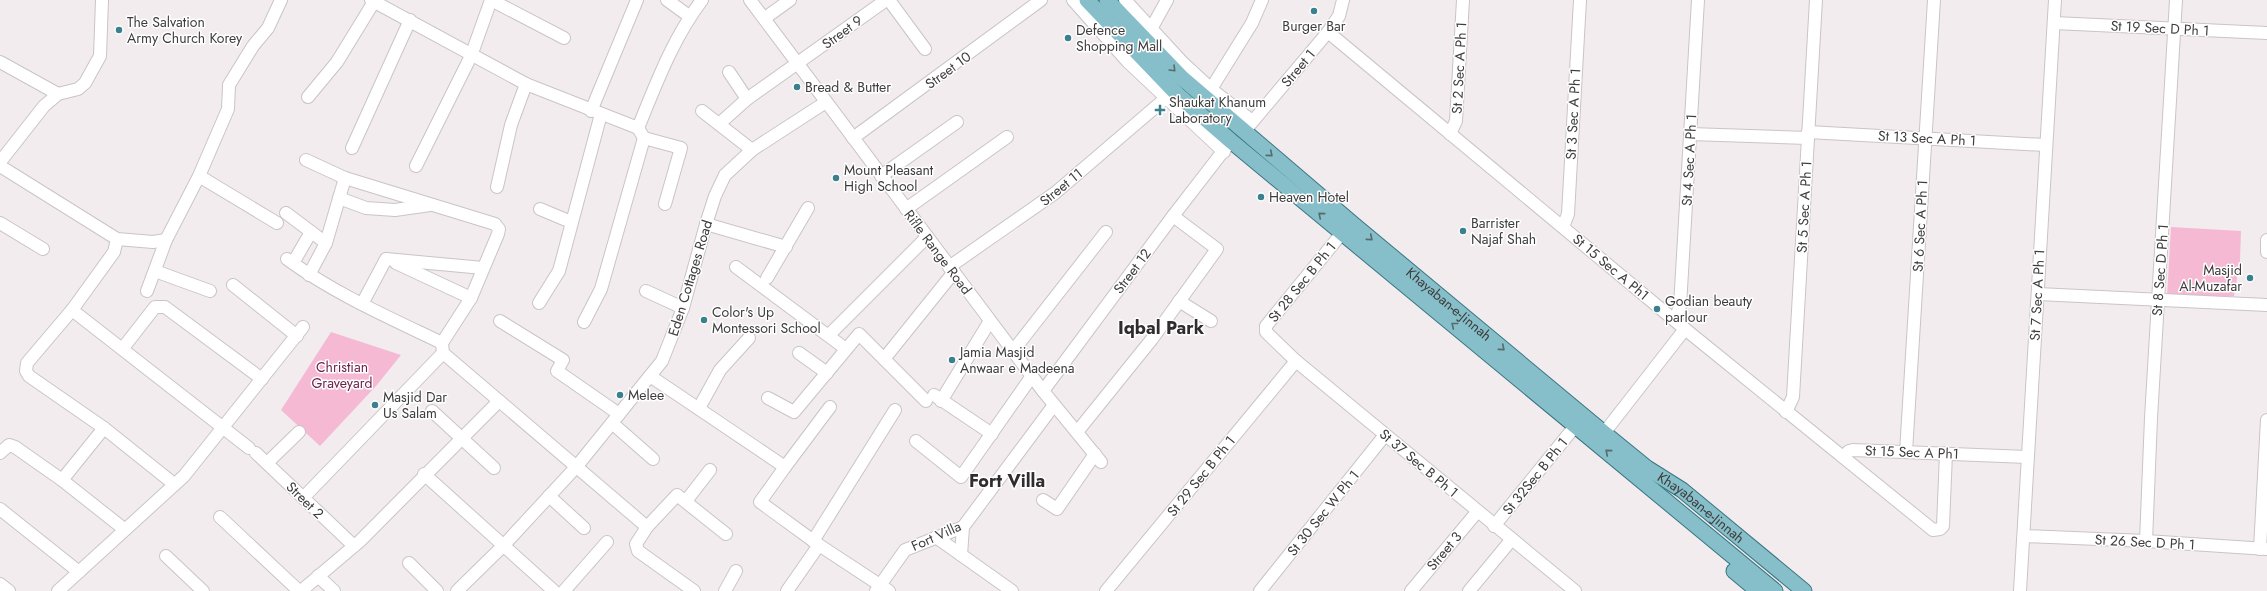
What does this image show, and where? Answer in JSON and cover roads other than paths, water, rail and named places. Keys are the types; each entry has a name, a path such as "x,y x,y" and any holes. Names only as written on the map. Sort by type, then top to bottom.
{"main road":[{"name":"Khayaban-e-Jinnah","path":"1087,0 1228,146 1342,233 1576,425 1642,472 1682,490 1804,591"},
{"name":"Khayaban-e-Jinnah","path":"1107,0 1182,78 1248,126 1604,433 1642,472 1775,591"},
{"path":"1642,472 1657,504 1758,591"},
{"path":"1642,472 1661,483 1722,537 1791,591"}],"street":[{"path":"0,162 44,106 58,94 78,89 85,83 100,56 102,0"},
{"path":"147,291 166,240 199,176 228,109 229,85 253,46 268,28 281,0"},
{"path":"416,166 471,56 491,0 564,38"},
{"path":"539,302 559,271 596,113 637,0"},
{"path":"667,0 689,16"},
{"path":"584,322 601,289 641,133 669,55 689,16 702,0"},
{"name":"Rifle Range Road","path":"750,0 765,18 906,210 1043,392 1098,458 1057,509 1043,500"},
{"path":"765,18 790,0"},
{"name":"Street 9","path":"719,124 747,99 886,0"},
{"path":"889,0 924,49"},
{"name":"Street 10","path":"853,138 1041,0"},
{"path":"1073,0 1128,62 1166,98 1228,146"},
{"path":"1125,0 1151,29 1248,126"},
{"path":"1151,29 1167,0"},
{"path":"1211,89 1252,23 1262,0"},
{"name":"Street 1","path":"1248,126 1328,32 1340,16 1343,0"},
{"name":"St 2 Sec A Ph 1","path":"1450,134 1456,121 1463,0"},
{"name":"St 3 Sec A Ph 1","path":"1563,227 1568,214 1580,0"},
{"name":"St 4 Sec A Ph 1","path":"1675,320 1680,306 1698,0"},
{"name":"St 5 Sec A Ph 1","path":"1786,412 1793,397 1816,0"},
{"name":"St 6 Sec A Ph 1","path":"1906,452 1934,0"},
{"name":"St 7 Sec A Ph 1","path":"2020,591 2038,294 2045,145 2055,0"},
{"name":"St 8 Sec D Ph 1","path":"2146,541 2158,299 2176,0"},
{"path":"308,97 337,62 374,1 410,20 471,56 526,84 641,133 681,148 665,204"},
{"path":"352,148 410,20"},
{"name":"St 19 Sec D Ph 1","path":"2054,23 2267,33"},
{"name":"St 15 Sec A Ph1","path":"1328,32 1685,329 1843,457 1849,451 1853,450 2027,457"},
{"path":"0,62 58,94"},
{"path":"729,72 747,99"},
{"path":"497,187 511,125 526,84"},
{"name":"Street 11","path":"884,359 951,269 1056,193 1166,98"},
{"name":"Eden Cottages Road","path":"457,591 504,545 577,466 662,361 684,308 706,224 715,196 725,175 752,150 826,102"},
{"path":"702,111 752,150"},
{"path":"881,176 957,122"},
{"name":"St 13 Sec A Ph 1","path":"1690,134 1925,138 2045,145"},
{"path":"906,210 1007,137"},
{"name":"Street 12","path":"1043,392 1173,216 1228,146"},
{"path":"303,498 443,348 471,298 499,229 495,224 434,204 345,178 306,160"},
{"path":"0,166 117,239 153,242 166,240"},
{"path":"199,176 277,223"},
{"path":"309,275 326,243 345,178"},
{"path":"339,198 366,208 373,209 395,210 434,204"},
{"path":"768,278 808,208"},
{"path":"540,209 571,222"},
{"path":"286,213 326,243"},
{"path":"1077,432 1152,339 1217,249 1173,216"},
{"path":"0,223 43,249"},
{"path":"706,224 786,247"},
{"path":"311,232 290,261 309,275 443,348 499,401 647,527"},
{"path":"1013,351 1106,232"},
{"name":"St 28 Sec B Ph 1","path":"1266,332 1266,326 1342,233"},
{"path":"829,335 927,237"},
{"path":"117,239 114,252 72,310 27,363 26,371 29,376 104,428 174,484"},
{"path":"2267,240 2267,252"},
{"path":"386,259 483,268"},
{"path":"386,259 471,298"},
{"path":"362,304 386,259"},
{"path":"736,267 846,349"},
{"path":"155,271 210,291"},
{"path":"58,591 124,529 184,476 300,331 233,285"},
{"path":"646,291 684,308"},
{"path":"2038,294 2267,305"},
{"path":"1179,301 1211,320"},
{"path":"123,348 155,307 165,307 262,379"},
{"name":"Street 2","path":"72,310 123,348 222,428 253,451 303,498 357,543"},
{"path":"500,321 563,360 557,371 615,419 653,459"},
{"path":"934,399 990,321"},
{"path":"1604,433 1685,329"},
{"name":"St 37 Sec B Ph 1","path":"1266,332 1296,361 1477,512 1575,591"},
{"path":"768,398 794,412 859,334 884,359 934,399 992,434"},
{"path":"699,408 720,370 749,338"},
{"path":"799,353 827,373"},
{"name":"St 29 Sec B Ph 1","path":"1106,591 1296,361"},
{"path":"650,376 785,467"},
{"path":"916,441 961,477 1032,376"},
{"path":"220,517 300,591 357,543 424,474 499,401"},
{"name":"Fort Villa","path":"882,589 904,550 963,527 1054,405"},
{"path":"830,408 760,502 882,589"},
{"path":"787,591 895,410"},
{"path":"432,411 494,468"},
{"path":"2264,549 2267,420"},
{"name":"St 32Sec B Ph 1","path":"1494,526 1576,425"},
{"path":"62,480 104,428"},
{"path":"267,463 299,432"},
{"name":"St 30 Sec W Ph 1","path":"1260,591 1385,435"},
{"path":"0,453 9,445 15,447 62,480 124,529"},
{"path":"1843,457 1929,528 1936,530 1943,526 1946,453"},
{"path":"686,500 710,470"},
{"path":"424,474 554,591"},
{"path":"694,591 638,551 636,544 647,527 678,495 726,534"},
{"path":"549,496 584,528"},
{"path":"0,509 79,572"},
{"name":"Street 3","path":"1411,591 1477,512"},
{"path":"961,555 963,527"},
{"name":"St 26 Sec D Ph 1","path":"2024,536 2146,541 2264,549"},
{"path":"936,537 1012,591"},
{"path":"1469,591 1512,540"},
{"path":"564,591 607,542"},
{"path":"166,556 203,591"},
{"path":"409,563 437,591"},
{"path":"725,591 736,571"},
{"path":"318,576 334,591"},
{"path":"0,584 9,591"}],"place":[{"name":"Burger Bar","path":"1314,11"},
{"name":"The Salvation Army Church Korey","path":"119,30"},
{"name":"Defence Shopping Mall","path":"1068,38"},
{"name":"Bread & Butter","path":"797,87"},
{"name":"Shaukat Khanum Laboratory","path":"1160,110"},
{"name":"Mount Pleasant High School","path":"836,178"},
{"name":"Heaven Hotel","path":"1261,197"},
{"name":"Barrister Najaf Shah","path":"1463,231"},
{"name":"Masjid Al-Muzafar","path":"2250,278"},
{"name":"Godian beauty parlour","path":"1657,309"},
{"name":"Color's Up Montessori School","path":"704,320"},
{"name":"Jamia Masjid Anwaar e Madeena","path":"952,360"},
{"name":"Melee","path":"620,395"},
{"name":"Masjid Dar Us Salam","path":"375,405"}],"district":[{"name":"Iqbal Park","path":"1161,328"},
{"name":"Fort Villa","path":"1007,481"}],"park label":[{"name":"Christian Graveyard","path":"342,376"}]}
